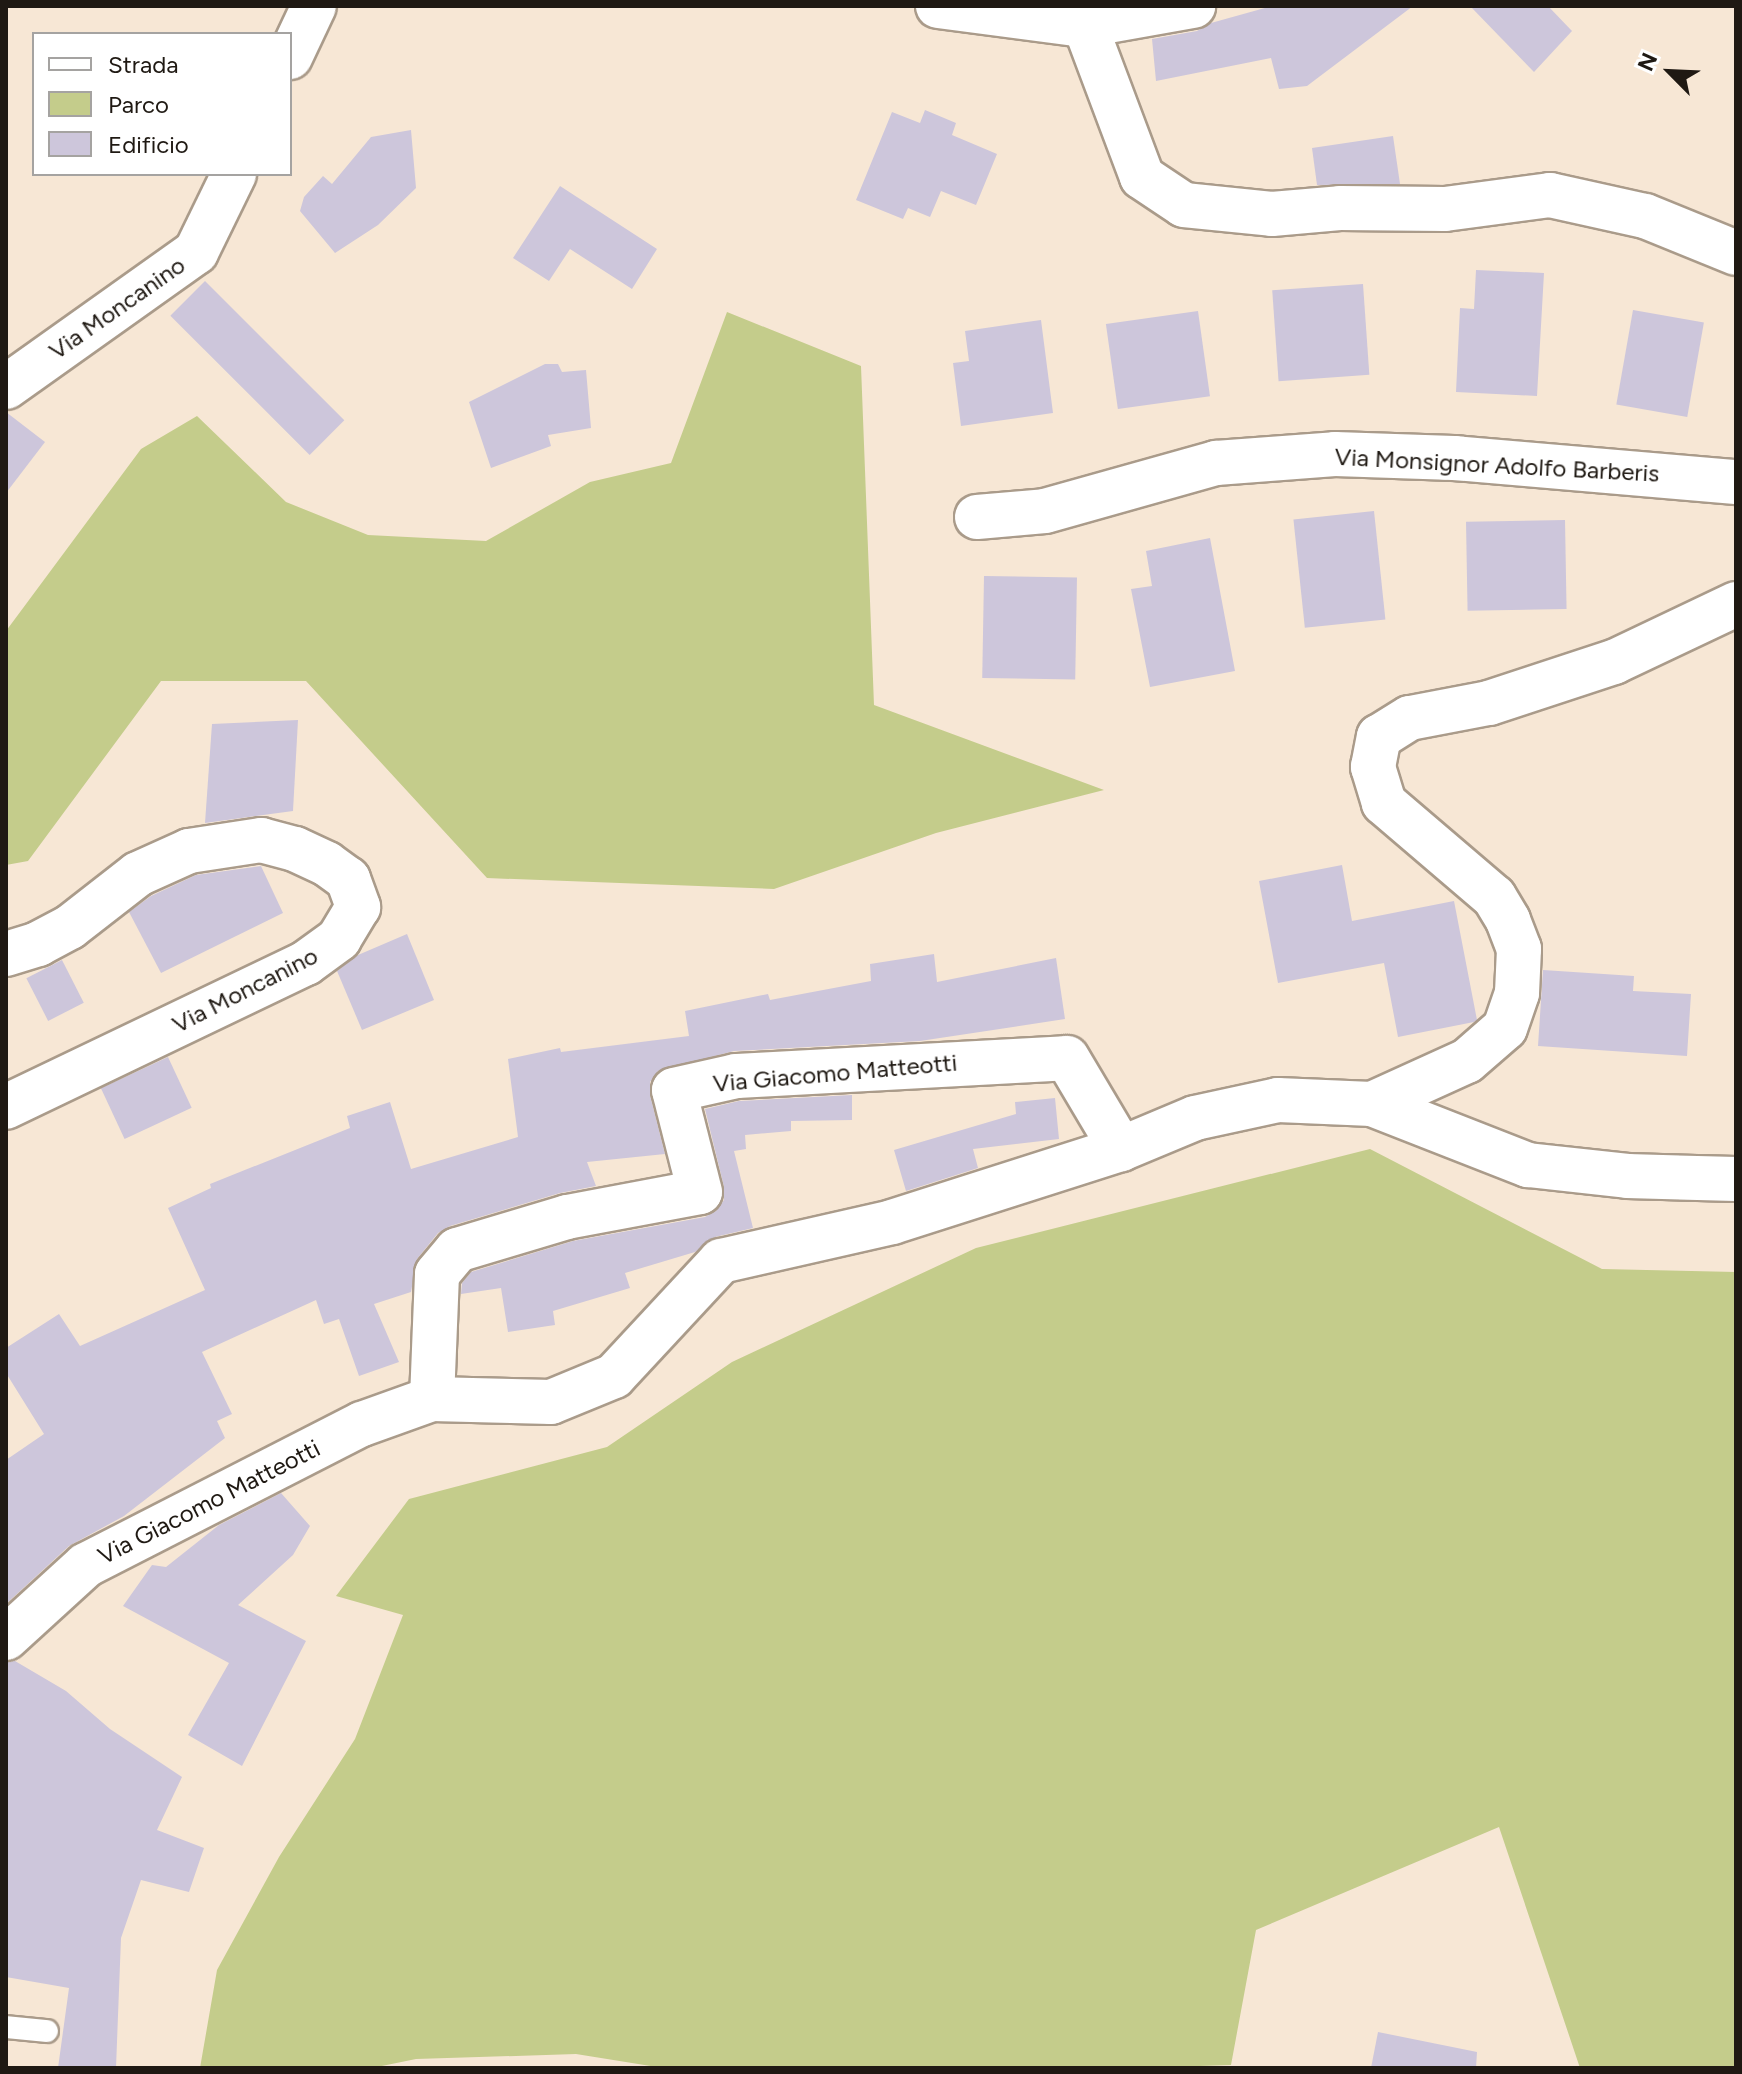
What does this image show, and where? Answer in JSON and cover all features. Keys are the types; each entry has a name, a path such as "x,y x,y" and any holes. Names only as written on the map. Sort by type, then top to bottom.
{"street":[{"path":"292,53 314,6"},
{"path":"938,6 1085,25 1193,6"},
{"path":"1085,25 1142,177 1184,205 1272,214 1340,208 1445,209 1550,195 1645,216 1736,253"},
{"name":"Via Moncanino","path":"6,387 196,252 233,176"},
{"name":"Via Monsignor Adolfo Barberis","path":"977,517 1045,511 1110,491 1151,484 1216,463 1335,454 1454,458 1736,482"},
{"path":"1372,1104 1467,1061 1505,1028 1517,993 1519,949 1508,920 1494,897 1384,803 1373,767 1379,737 1410,718 1489,703 1614,662 1736,604"},
{"name":"Via Moncanino","path":"6,954 38,944 70,927 138,874 189,851 261,840 295,849 327,864 348,879 358,907 339,939 306,963 6,1107"},
{"name":"Via Giacomo Matteotti","path":"432,1399 437,1274 457,1250 567,1217 700,1192 674,1090 736,1076 1067,1058 1121,1149"},
{"name":"Via Giacomo Matteotti","path":"6,1638 86,1565 362,1424 432,1399 551,1402 614,1376 721,1261 892,1222 1121,1149 1195,1118 1278,1100 1372,1104 1528,1165 1627,1176 1736,1179"}],"lane":[{"path":"6,2027 47,2031"}],"green space":[{"path":"727,312 861,366 874,705 1104,790 936,833 774,889 487,878 306,681 161,681 28,861 6,865 6,631 141,449 197,416 286,502 368,535 486,541 590,482 671,463"},
{"path":"1370,1149 1602,1269 1736,1272 1736,2068 1580,2068 1499,1827 1256,1930 1231,2065 1139,2068 663,2068 576,2054 416,2059 372,2068 200,2068 217,1970 279,1857 355,1739 403,1615 336,1596 409,1499 607,1447 732,1362 976,1248"}],"building":[{"path":"1272,6 1413,6 1307,86 1279,89 1271,58 1156,81 1152,39 1197,31 1211,23"},
{"path":"1470,6 1548,6 1572,31 1534,72"},
{"path":"925,110 956,123 952,135 997,154 976,205 941,191 930,217 908,208 903,219 856,200 892,112 920,123"},
{"path":"411,130 416,188 378,225 335,253 300,211 304,197 323,176 332,184 371,137"},
{"path":"1393,136 1400,184 1317,185 1312,148"},
{"path":"560,186 657,249 632,289 570,249 549,281 513,258"},
{"path":"1476,270 1544,273 1537,396 1456,392 1460,308 1474,309"},
{"path":"205,281 344,420 310,455 170,316"},
{"path":"1363,284 1369,375 1279,381 1272,290"},
{"path":"1633,310 1704,323 1687,417 1616,405"},
{"path":"1198,311 1210,396 1118,409 1106,324"},
{"path":"1041,320 1053,413 961,426 953,363 969,361 965,331"},
{"path":"545,364 558,364 562,372 586,370 591,428 548,435 551,446 491,468 469,402"},
{"path":"6,412 45,442 6,493"},
{"path":"1374,511 1385,619 1305,628 1293,519"},
{"path":"1565,520 1567,609 1468,611 1466,522"},
{"path":"1210,538 1235,671 1150,687 1131,589 1152,586 1146,551"},
{"path":"984,576 1077,578 1075,680 982,678"},
{"path":"298,720 293,811 205,823 212,724"},
{"path":"1342,865 1352,921 1454,901 1477,1020 1398,1037 1384,963 1278,983 1259,881"},
{"path":"261,866 283,913 161,973 129,912 151,896 196,875"},
{"path":"407,934 434,1000 362,1030 337,971 358,955"},
{"path":"934,954 937,982 1056,958 1065,1019 920,1041 734,1051 658,1071 650,1082 650,1095 665,1154 587,1162 596,1186 560,1193 450,1226 438,1233 417,1259 411,1292 374,1304 399,1362 359,1376 339,1319 324,1324 316,1300 202,1352 232,1414 217,1421 225,1438 124,1516 69,1546 6,1604 6,1460 44,1434 6,1373 6,1348 59,1314 80,1346 205,1290 168,1208 211,1188 210,1184 350,1128 347,1116 390,1102 411,1169 518,1137 508,1059 560,1048 561,1052 689,1036 685,1011 768,994 770,1000 871,981 870,964"},
{"path":"62,960 84,1003 48,1021 26,978"},
{"path":"1543,970 1634,976 1633,991 1691,994 1687,1056 1538,1046"},
{"path":"168,1057 192,1108 125,1139 101,1088"},
{"path":"852,1095 852,1120 791,1121 791,1131 745,1135 746,1149 734,1151 753,1228 715,1237 695,1252 625,1273 630,1288 553,1311 555,1325 508,1332 501,1288 461,1294 462,1283 471,1272 573,1241 705,1217 716,1211 724,1200 724,1187 705,1109 739,1101"},
{"path":"1055,1098 1059,1139 973,1149 978,1168 906,1191 894,1150 1016,1114 1015,1102"},
{"path":"281,1493 310,1526 293,1555 238,1605 306,1641 242,1766 188,1735 229,1663 123,1606 152,1565 166,1567 219,1525"},
{"path":"15,1661 66,1691 110,1729 182,1777 157,1830 204,1848 189,1892 141,1880 121,1938 116,2068 58,2068 69,1988 6,1977 6,1662"},
{"path":"1378,2032 1477,2052 1476,2068 1371,2068"}]}
